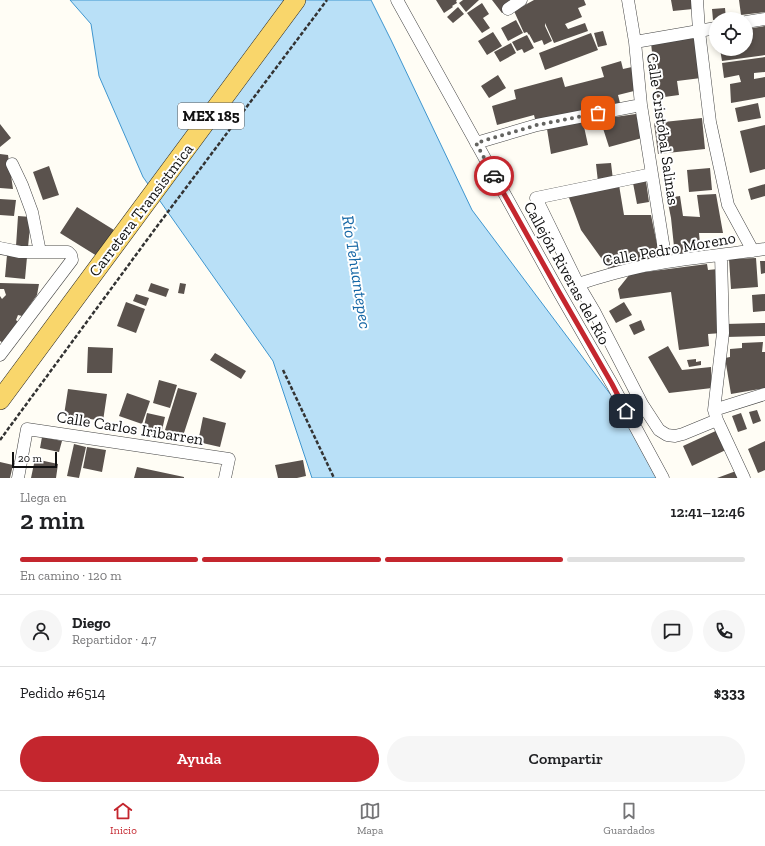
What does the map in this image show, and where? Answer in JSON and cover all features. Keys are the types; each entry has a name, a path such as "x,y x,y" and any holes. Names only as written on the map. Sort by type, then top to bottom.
{"main road":[{"name":"Carretera Transistmica","path":"0,400 296,0"}],"street":[{"name":"Callejón Riveras del Río","path":"397,0 663,478"},
{"path":"508,9 521,0"},
{"name":"Calle Cristóbal Salinas","path":"628,0 635,42 641,105 666,262"},
{"path":"697,0 699,31 710,122 728,205 759,250"},
{"path":"753,21 765,19"},
{"path":"635,42 709,29"},
{"path":"476,143 537,125 641,105"},
{"path":"12,164 32,212 40,252"},
{"path":"652,174 536,198 578,284 594,311 642,404 659,430 667,435 675,436 683,434 715,415 765,394"},
{"path":"0,248 20,252 68,252 71,255 72,260 2,350"},
{"name":"Calle Pedro Moreno","path":"578,284 643,266 759,250"},
{"path":"721,255 723,333 715,415 744,478"},
{"name":"Calle Carlos Iribarren","path":"18,478 26,429 228,459 225,478"}],"path":[{"path":"0,440 155,229 327,0"},
{"path":"283,370 334,478"}],"water":[{"name":"Río Tehuantepec","path":"70,0 371,0 472,210 644,439 667,478 312,478 273,361 143,177 99,76 91,24"}],"building":[{"path":"436,0 457,0 457,3 444,13"},
{"path":"463,0 479,0 466,12 459,3"},
{"path":"492,0 518,0 502,13"},
{"path":"534,0 584,0 586,5 578,8 582,17 565,24 568,29 585,23 588,31 554,43 545,23 552,41 544,45 542,40 534,43 527,32 524,33 514,11"},
{"path":"671,0 692,0 693,9 673,11"},
{"path":"739,0 765,0 765,12 753,14 753,12 741,12"},
{"path":"482,3 489,14 483,18 490,28 482,33 467,13"},
{"path":"458,7 464,14 453,23 447,17"},
{"path":"725,8 725,12 712,12 712,9"},
{"path":"516,20 523,33 508,41 501,28"},
{"path":"765,26 765,55 722,61 721,56 753,56 753,28"},
{"path":"603,31 607,45 598,47 594,33"},
{"path":"493,32 502,46 487,55 478,41"},
{"path":"591,33 598,50 545,70 539,53"},
{"path":"527,35 534,48 524,53 522,49 517,51 512,42"},
{"path":"696,37 701,78 677,81 679,95 657,98 651,43"},
{"path":"511,43 516,53 500,62 494,52"},
{"path":"765,57 765,72 754,73 754,79 765,77 765,97 731,103 730,84 741,82 739,75 724,78 722,63"},
{"path":"621,61 623,69 632,67 638,90 618,95 621,107 536,123 534,115 497,125 492,106 516,99 514,90 562,77 565,87 604,77 601,67"},
{"path":"498,75 506,88 489,98 481,86"},
{"path":"758,103 761,118 738,122 735,108"},
{"path":"636,114 642,138 609,147 600,119"},
{"path":"702,118 705,149 658,154 654,123"},
{"path":"583,122 588,145 551,154 547,129"},
{"path":"0,124 11,138 0,147"},
{"path":"765,125 765,169 750,173 740,131"},
{"path":"0,154 8,155 13,189 0,188"},
{"path":"611,163 613,180 598,182 596,164"},
{"path":"49,166 59,195 43,200 33,172"},
{"path":"710,168 712,190 689,192 687,170"},
{"path":"646,181 649,202 637,204 633,183"},
{"path":"765,184 765,196 751,200 748,189"},
{"path":"619,185 624,215 651,215 660,259 609,269 581,230 568,195"},
{"path":"716,194 723,233 699,233 701,254 675,256 671,218 667,198 680,196 683,216 700,217 697,195"},
{"path":"0,199 16,200 14,216 0,215"},
{"path":"77,207 114,230 97,256 60,233"},
{"path":"18,216 31,217 28,247 16,246"},
{"path":"7,255 27,257 25,279 5,277"},
{"path":"756,258 758,287 731,289 729,259"},
{"path":"760,261 765,261 765,273 761,274"},
{"path":"707,264 708,270 718,269 722,333 708,334 709,346 679,350 671,292 620,299 618,289 630,274"},
{"path":"0,283 39,284 37,295 22,316 18,315 16,320 20,324 5,344 0,341 0,296 2,299 6,295 4,289 0,289"},
{"path":"151,283 169,289 166,297 148,291"},
{"path":"180,283 186,284 184,294 178,293"},
{"path":"136,294 149,298 146,306 133,301"},
{"path":"765,294 765,311 753,312 752,295"},
{"path":"126,302 145,309 136,333 117,326"},
{"path":"624,302 632,315 616,323 609,311"},
{"path":"641,320 645,330 634,335 629,325"},
{"path":"765,323 765,336 726,337 725,324"},
{"path":"763,342 762,352 765,352 765,388 731,394 725,358 730,357 730,349 742,348 742,343"},
{"path":"668,346 682,370 711,367 712,388 669,393 648,357"},
{"path":"88,347 113,348 112,373 87,373"},
{"path":"215,353 246,371 241,379 210,360"},
{"path":"696,359 696,362 701,361 701,365 689,367 687,360"},
{"path":"159,380 177,385 170,408 153,403"},
{"path":"178,388 197,393 183,436 165,430"},
{"path":"68,389 107,394 103,421 64,415"},
{"path":"127,393 150,401 142,424 119,416"},
{"path":"757,410 761,421 753,424 749,412"},
{"path":"147,413 165,417 160,439 142,435"},
{"path":"741,413 747,429 738,432 732,416"},
{"path":"203,417 226,423 220,447 198,442"},
{"path":"720,429 730,448 692,466 683,446"},
{"path":"42,437 62,441 59,452 40,448"},
{"path":"765,441 765,470 758,473 748,449"},
{"path":"74,444 86,447 79,478 67,476"},
{"path":"87,447 106,450 102,472 83,468"},
{"path":"35,459 58,464 56,478 31,478"},
{"path":"303,460 306,476 297,478 278,478 275,465"},
{"path":"0,462 13,465 10,478 0,478"},
{"path":"137,467 184,477 184,478 134,478"},
{"path":"736,471 739,478 717,478"}],"way so far":[{"path":"494,176 476,143 537,125 598,113"}],"route":[{"path":"494,176 626,411"}]}
